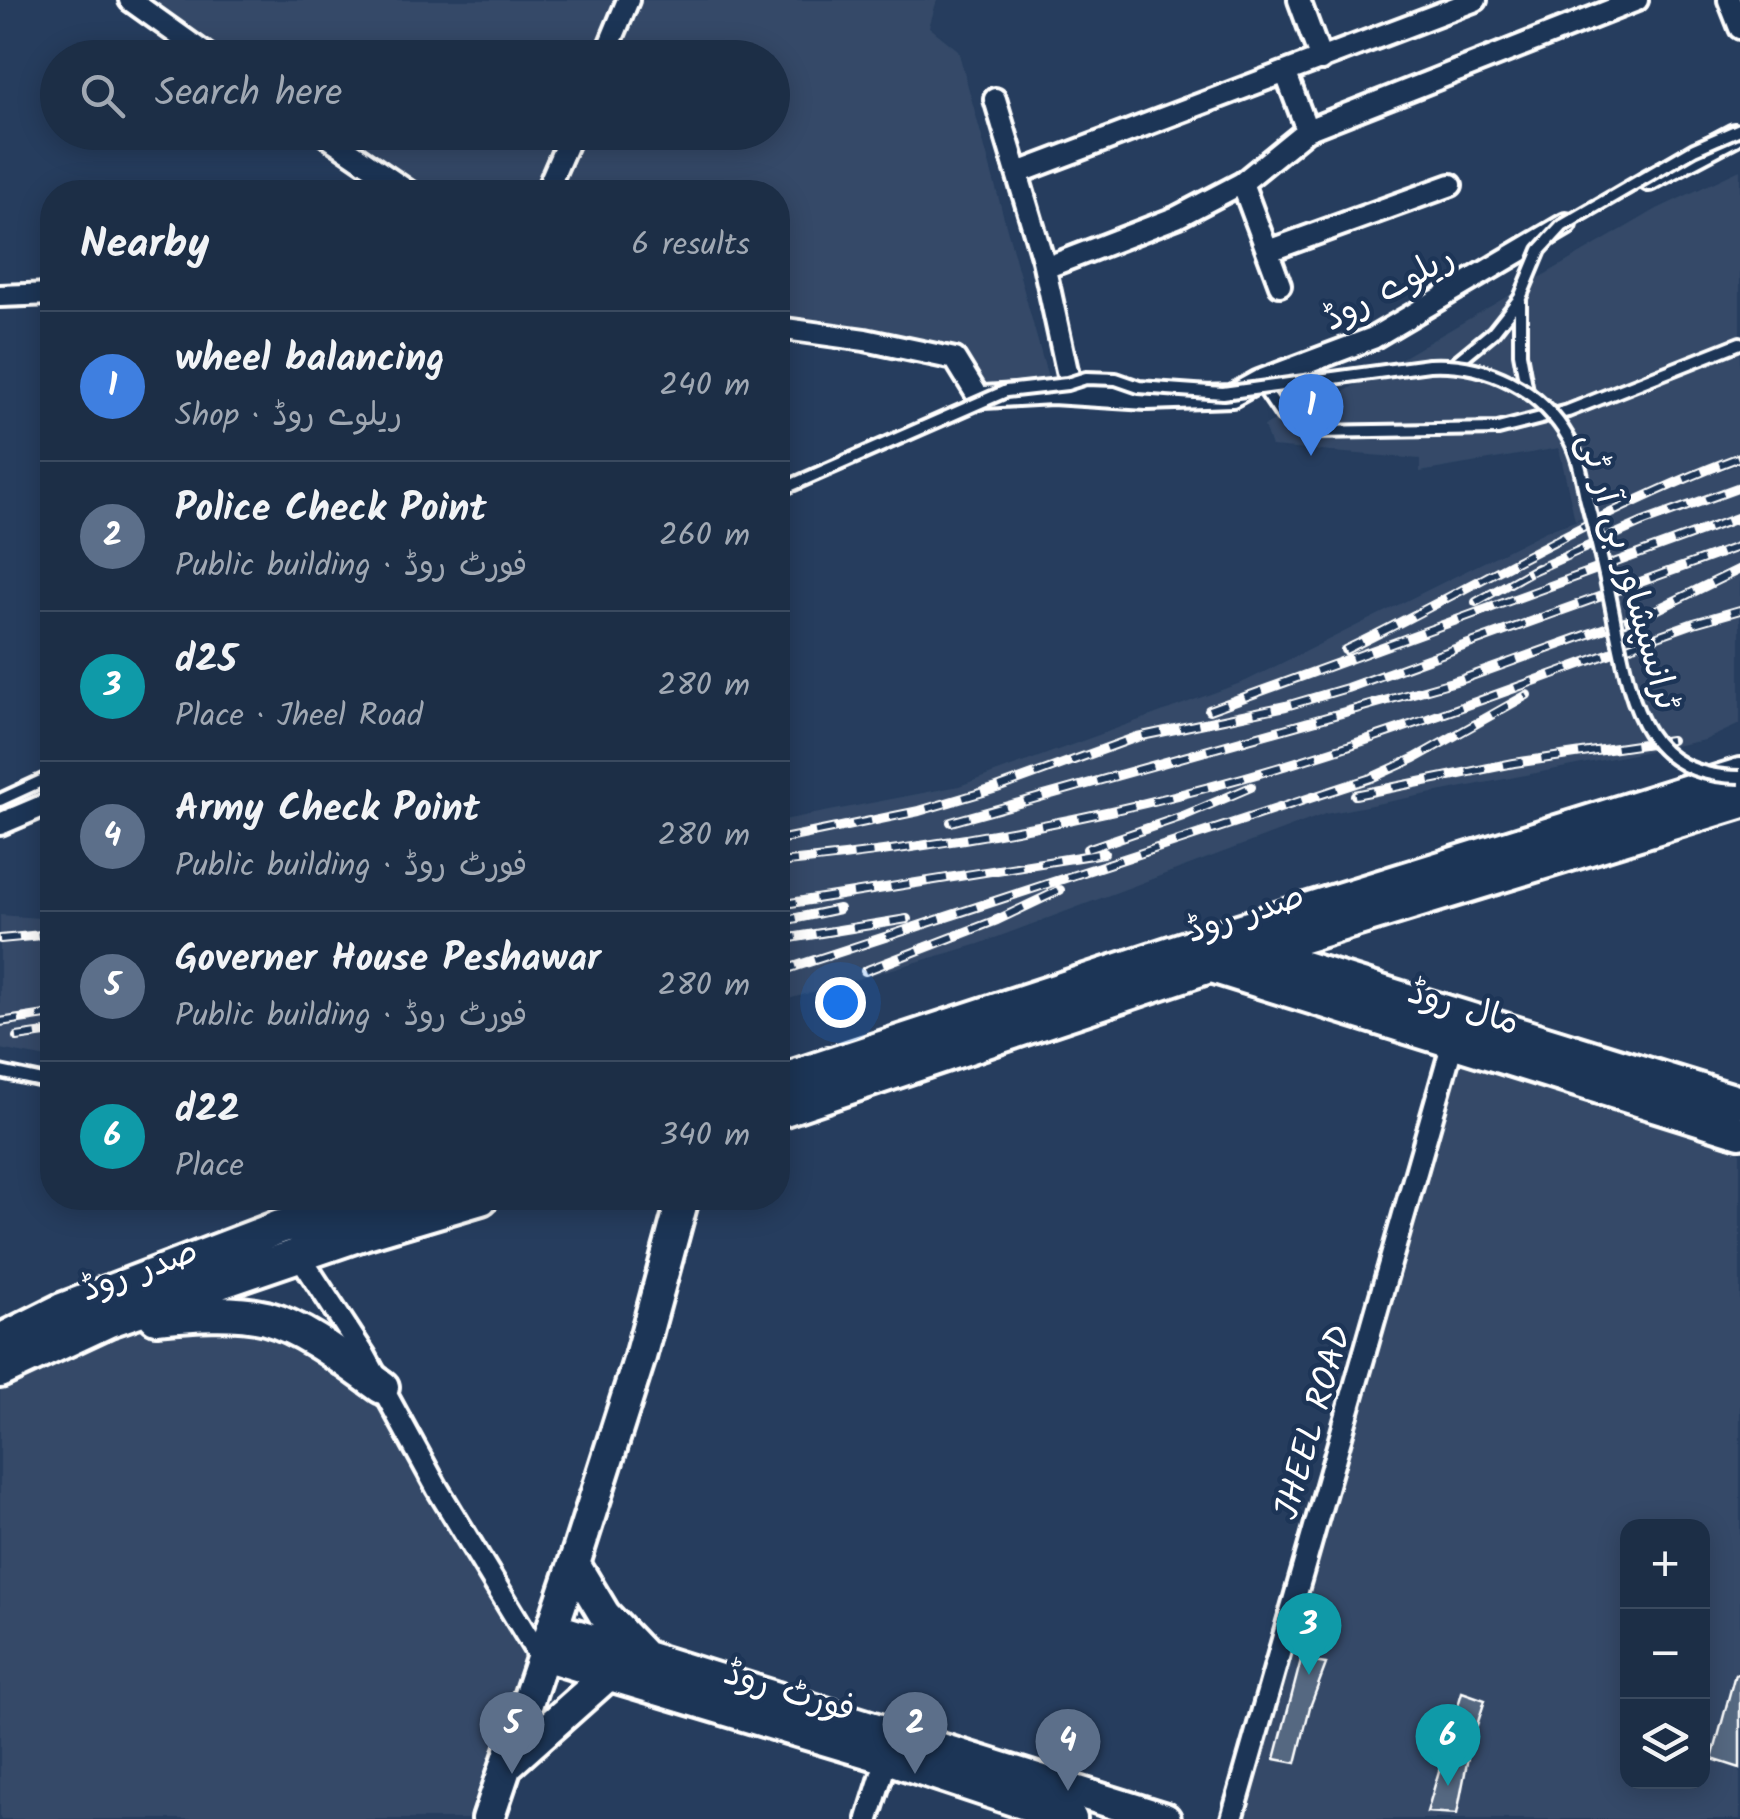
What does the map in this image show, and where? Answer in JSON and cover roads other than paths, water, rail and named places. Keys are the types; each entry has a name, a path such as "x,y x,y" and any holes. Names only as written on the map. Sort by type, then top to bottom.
{"main road":[{"name":"صدر روڈ","path":"790,1107 1209,953 1740,776"},
{"name":"صدر روڈ","path":"790,1078 1164,956 1254,950 1740,802"},
{"name":"صدر روڈ","path":"0,1341 62,1310 280,1227 346,1210"},
{"name":"صدر روڈ","path":"0,1371 109,1320 299,1254 442,1210"},
{"path":"109,1320 200,1314 266,1318 322,1344 382,1386"}],"street":[{"path":"130,0 187,40"},
{"path":"611,40 628,0"},
{"path":"1300,0 1321,60"},
{"path":"1018,173 1476,0"},
{"path":"1045,268 1178,216 1242,183 1307,130 1638,0"},
{"path":"1729,0 1740,28"},
{"path":"1286,74 1307,130"},
{"path":"995,99 1045,268 1072,394"},
{"name":"ریلوے روڈ","path":"979,398 1072,394 1148,398 1232,396 1374,338 1577,218 1740,130"},
{"path":"347,150 391,180"},
{"path":"551,180 564,150"},
{"path":"1242,183 1280,285"},
{"path":"1268,251 1451,185"},
{"path":"0,296 40,294"},
{"path":"790,330 865,340 955,360 979,398 790,487"},
{"path":"0,824 40,807"},
{"name":"مال روڈ","path":"1254,950 1740,1102"},
{"name":"مال روڈ","path":"1209,953 1453,1042 1740,1132"},
{"name":"JHEEL ROAD","path":"1232,1819 1453,1042"},
{"path":"488,1819 640,1357 680,1210"},
{"path":"299,1254 382,1386 437,1488 546,1648"},
{"path":"574,1564 604,1614 645,1658"},
{"name":"فورٹ روڈ","path":"546,1648 645,1658 1165,1819"},
{"name":"فورٹ روڈ","path":"546,1648 609,1674 1072,1819"},
{"path":"504,1767 609,1674"},
{"path":"868,1819 887,1758"}],"lane":[{"path":"1454,364 1493,332 1520,298 1540,250 1562,226 1694,149 1740,130"},
{"path":"1520,298 1520,353 1526,391"},
{"path":"1259,382 1282,416 1314,432 1498,429 1568,411 1740,343"},
{"name":"ٹرانسپشاور بی آر ٹی","path":"790,488 1006,391 1086,378 1116,379 1139,387 1223,393 1454,364 1494,374 1526,391 1558,424 1576,457 1624,676 1641,722 1658,744 1686,766 1723,776 1740,776"},
{"path":"0,800 40,782"},
{"path":"0,832 40,816"},
{"path":"0,1072 40,1080"}],"railway":[{"path":"1345,650 1589,524 1740,457"},
{"path":"1530,572 1641,523 1740,487"},
{"path":"1209,710 1740,517"},
{"path":"790,838 919,811 997,788 1137,737 1286,706 1347,688 1740,546"},
{"path":"1476,602 1537,568"},
{"path":"951,822 1463,679 1656,610 1740,569"},
{"path":"790,862 1030,828 1216,785 1382,735 1740,610"},
{"path":"790,968 1371,778 1415,758 1527,695"},
{"path":"1355,795 1514,763 1671,740"},
{"path":"1087,849 1183,816 1251,787"},
{"path":"790,903 1104,853"},
{"path":"865,971 997,920 1060,890"},
{"path":"790,919 839,909"},
{"path":"790,938 907,919"},
{"path":"0,939 40,935"},
{"path":"0,1022 40,1016"},
{"path":"17,1037 40,1034"}],"place":[{"name":"wheel balancing","path":"1311,456"},
{"name":"d25","path":"1309,1675"},
{"name":"Governer House Peshawar","path":"512,1774"},
{"name":"Police Check Point","path":"915,1774"},
{"name":"d22","path":"1448,1786"},
{"name":"Army Check Point","path":"1068,1791"}]}
